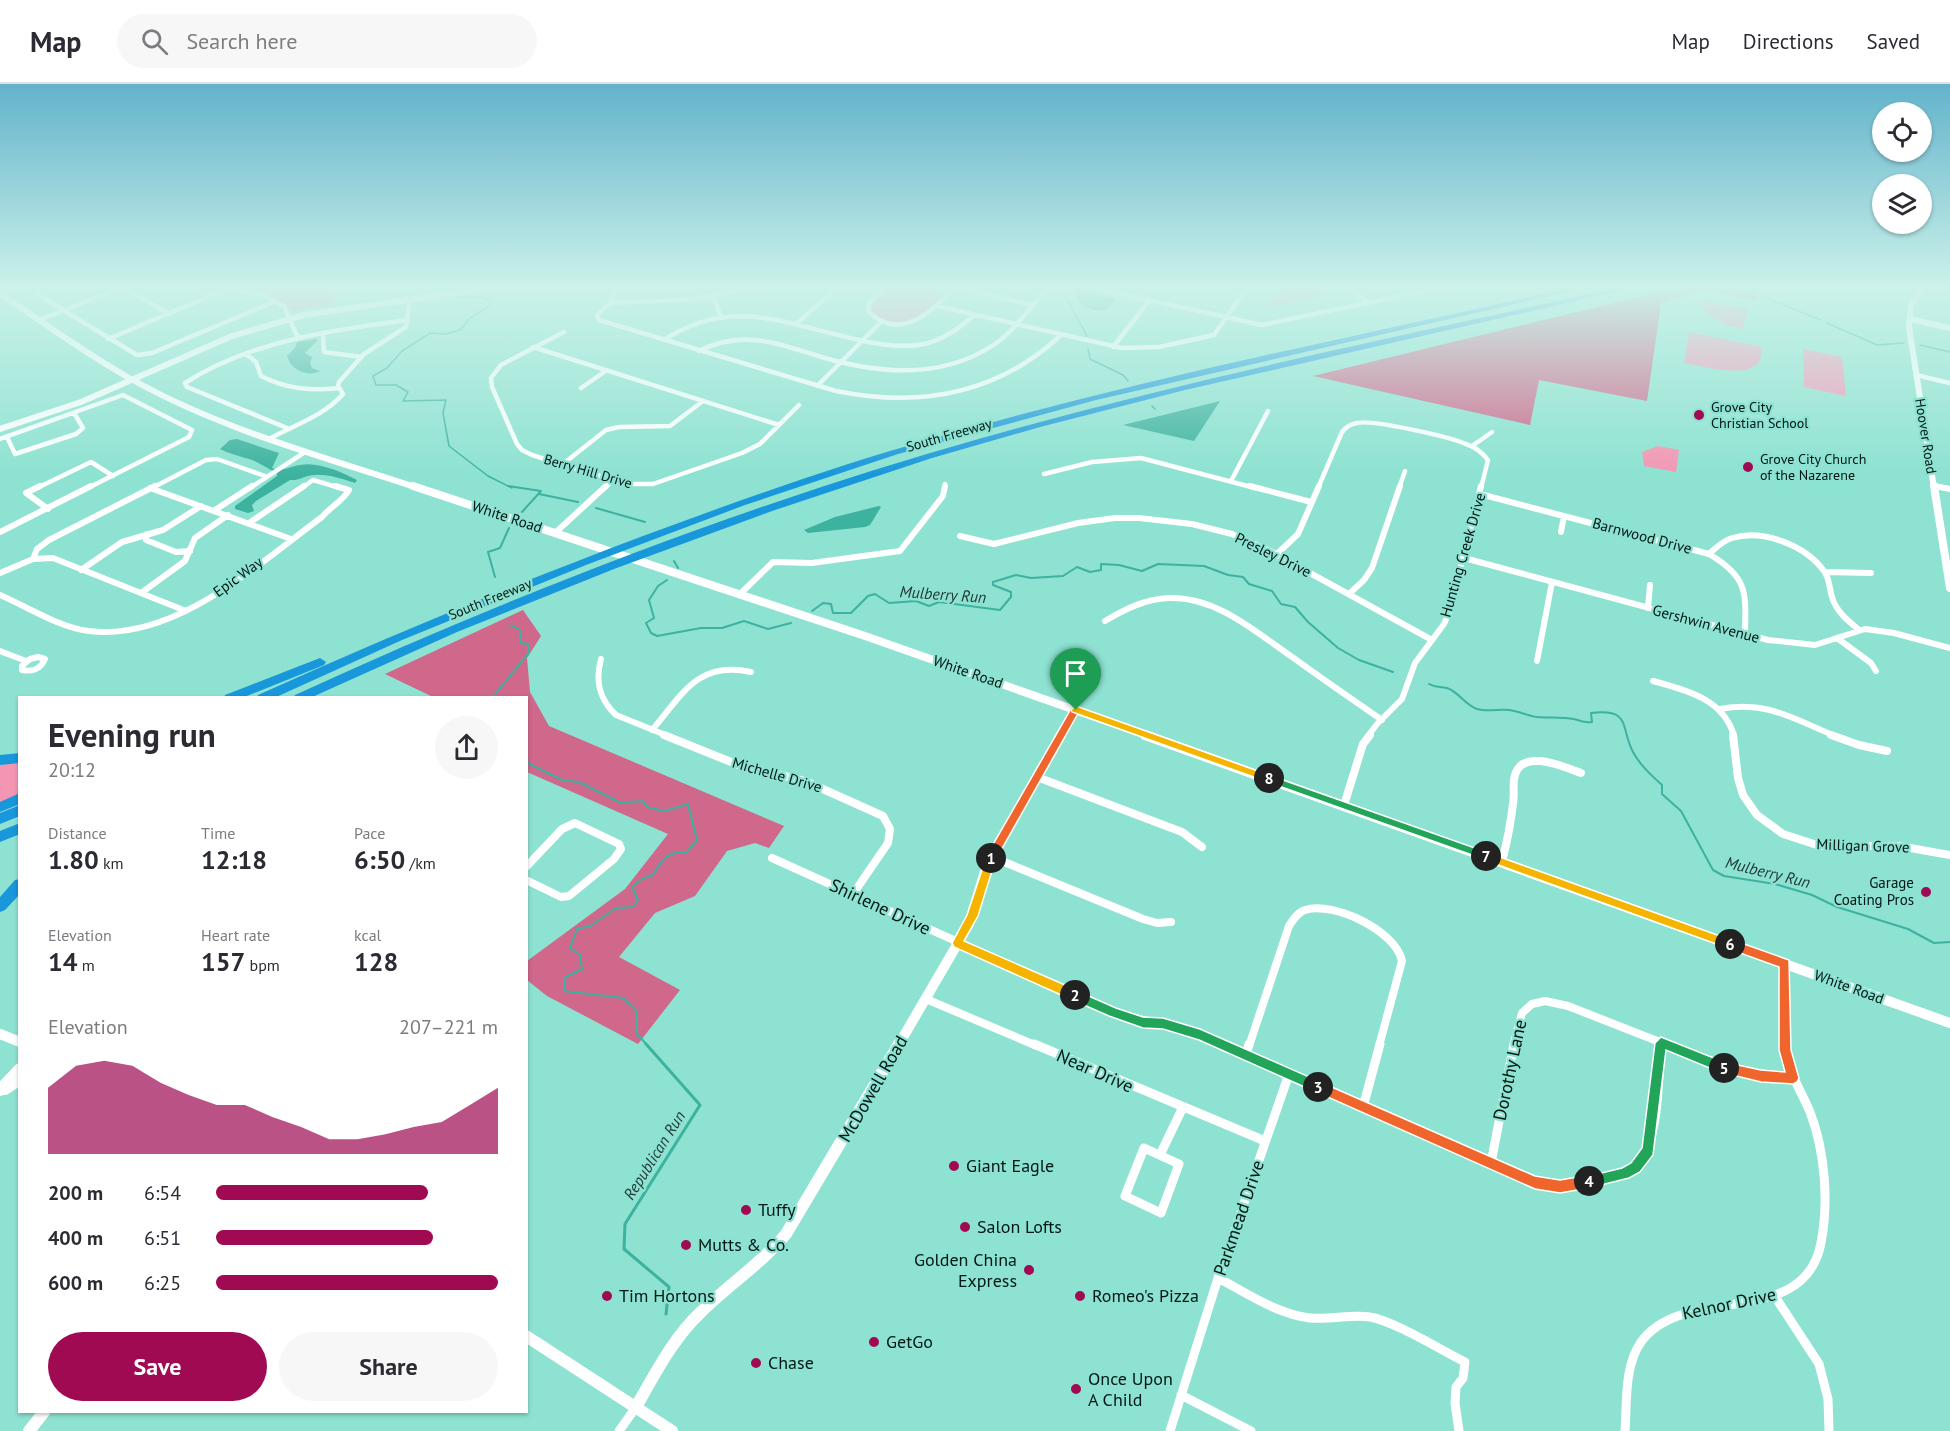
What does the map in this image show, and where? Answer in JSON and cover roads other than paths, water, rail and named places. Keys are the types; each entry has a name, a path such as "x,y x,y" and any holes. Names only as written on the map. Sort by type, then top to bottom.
{"highway":[{"name":"South Freeway","path":"266,696 358,653 453,613 627,546 853,465 986,426 1128,390 1306,350"},
{"name":"South Freeway","path":"302,696 458,628 606,569 845,483 1036,426 1358,350"},
{"path":"235,696 405,627 434,616 453,613"},
{"path":"244,696 265,685"},
{"path":"0,760 18,758"},
{"path":"0,807 18,799"},
{"path":"0,819 18,811"},
{"path":"0,837 18,829"},
{"path":"0,906 18,886"}],"street":[{"name":"White Road","path":"85,350 128,378 202,413 302,451 555,533 1076,710 1950,1023"},
{"path":"126,350 134,355 148,354 158,350"},
{"path":"0,439 7,437 20,425 64,408 190,350"},
{"path":"259,350 187,381 187,387 287,428"},
{"path":"323,350 324,352 362,357"},
{"path":"269,439 335,403 343,394 339,388 339,382 362,357 372,350"},
{"name":"Berry Hill Drive","path":"528,350 501,365 492,375 491,382 522,450 613,480 640,486 659,483 742,453 760,444 800,405"},
{"path":"542,350 779,425"},
{"path":"695,350 845,394 873,398 915,397 960,391 1014,372 1046,350"},
{"path":"790,350 839,363 880,370 941,364 962,359 982,350"},
{"path":"818,386 852,350"},
{"name":"Hoover Road","path":"1913,350 1948,562 1950,588"},
{"path":"246,354 256,362 261,376 288,388 321,390 339,388"},
{"path":"581,388 607,370"},
{"path":"1916,375 1950,383"},
{"path":"0,429 74,413 123,395 189,426 192,434 0,532"},
{"path":"563,464 606,430 619,427 670,426 703,401"},
{"path":"1231,481 1268,411"},
{"path":"7,437 15,454 76,434 83,428 74,413"},
{"path":"1277,554 1298,534 1344,429 1359,422 1384,424 1472,446 1492,432"},
{"path":"0,424 20,425"},
{"name":"Hunting Creek Drive","path":"1344,805 1363,744 1402,699 1415,663 1449,613 1488,459 1472,446"},
{"path":"214,510 302,451"},
{"path":"1044,474 1087,462 1122,457 1159,462 1311,502"},
{"path":"33,559 37,549 48,540 210,459 268,474"},
{"path":"48,508 26,493 91,462 113,476"},
{"path":"1349,594 1364,580 1372,568 1405,471"},
{"name":"Epic Way","path":"0,596 90,632 139,628 186,611 202,602 322,517 329,508 348,494 349,490 313,480 249,523"},
{"path":"555,533 613,480"},
{"path":"739,595 773,562 812,563 900,551 943,496 945,484"},
{"path":"1934,486 1950,489"},
{"path":"150,488 291,539"},
{"name":"Barnwood Drive","path":"1480,494 1709,554 1729,566 1742,581 1746,595 1745,634"},
{"path":"81,570 122,542 170,527 201,506"},
{"path":"141,593 185,561 195,538 228,515"},
{"path":"1561,532 1564,516"},
{"name":"Presley Drive","path":"960,536 994,544 1078,523 1139,518 1177,521 1212,528 1252,542 1277,554 1432,640"},
{"path":"147,534 146,540 176,552 190,551"},
{"path":"1709,554 1726,540 1745,536 1757,537 1797,549 1809,556 1825,572 1832,600 1837,609 1858,629 1884,632 1950,648"},
{"path":"0,573 33,559 52,558 186,611"},
{"name":"Gershwin Avenue","path":"1464,558 1745,634 1801,645 1826,643 1858,629"},
{"path":"1825,572 1871,573"},
{"path":"1537,661 1552,582"},
{"path":"1648,608 1650,585"},
{"path":"1105,621 1139,602 1160,598 1188,600 1216,607 1237,619 1382,720"},
{"path":"1837,638 1871,663 1876,671"},
{"path":"0,651 26,661"},
{"name":"Michelle Drive","path":"601,659 597,672 600,693 608,709 625,720 754,771 805,781 883,816 890,829 888,843 853,894"},
{"path":"652,730 701,675 726,666 751,672"},
{"path":"1653,681 1695,694 1720,709 1747,704 1769,707 1842,740 1887,751"},
{"name":"Milligan Grove","path":"1720,709 1730,721 1734,733 1740,790 1757,815 1775,829 1808,844 1828,848 1901,846 1950,855"},
{"name":"McDowell Road","path":"619,1431 672,1346 699,1313 764,1259 786,1235 926,999 972,916 992,857 1076,710"},
{"path":"1502,862 1515,796 1517,769 1528,762 1541,761 1581,773"},
{"path":"1037,777 1182,832 1202,847"},
{"path":"528,865 562,829 575,823 620,844 621,849 614,859 569,896 561,897 528,881"},
{"path":"992,857 1143,919 1157,923 1171,922"},
{"name":"Shirlene Drive","path":"772,858 1113,1012 1143,1022 1163,1024 1200,1035 1535,1182 1560,1186 1624,1174 1635,1168 1648,1151 1652,1138 1661,1043"},
{"path":"1246,1054 1288,926 1298,914 1314,908 1324,909 1375,927 1391,938 1402,961 1363,1107"},
{"name":"Kelnor Drive","path":"1625,1431 1630,1374 1640,1343 1650,1331 1675,1315 1760,1300 1787,1290 1805,1277 1817,1258 1823,1230 1821,1152 1812,1117 1793,1078 1785,1050 1785,964"},
{"name":"Near Drive","path":"926,999 976,1017 1089,1070 1266,1141"},
{"name":"Dorothy Lane","path":"1491,1163 1518,1021 1521,1013 1531,1003 1552,1001 1734,1071 1793,1078"},
{"path":"0,1034 18,1041"},
{"path":"0,1090 18,1071"},
{"name":"Parkmead Drive","path":"1170,1431 1218,1278 1289,1074"},
{"path":"0,1090 12,1086 18,1081"},
{"path":"1160,1155 1183,1107"},
{"path":"1144,1148 1160,1155 1179,1164 1161,1213 1125,1196 1144,1148"},
{"path":"1218,1278 1273,1307 1293,1314 1311,1318 1370,1317 1400,1329 1465,1362 1462,1378 1456,1387 1455,1404 1459,1431"},
{"path":"1774,1295 1819,1364 1828,1399 1829,1431"},
{"path":"528,1337 672,1431"},
{"path":"1181,1395 1251,1431"},
{"path":"29,1431 43,1413"}],"waterway":[{"name":"Republican Run","path":"404,350 387,368 373,376 376,385 396,385 408,392 403,401 446,400 443,413 449,446 488,476 508,486"},
{"path":"1088,350 1090,359 1123,375 1128,381"},
{"path":"1941,350 1950,352"},
{"path":"1152,406 1155,409"},
{"name":"Republican Run","path":"508,486 541,491 522,512"},
{"name":"Republican Run","path":"508,486 512,488"},
{"name":"Mulberry Run","path":"539,494 578,502"},
{"name":"Mulberry Run","path":"596,508 645,522"},
{"name":"Republican Run","path":"495,577 488,552 500,548 509,528"},
{"name":"Mulberry Run","path":"674,561 678,568"},
{"name":"Mulberry Run","path":"812,611 823,603 831,604 833,613 851,613 868,596 875,594 889,603 916,601 929,606 939,602 1000,610 1011,597 1011,592 993,585 993,582 1016,575 1031,578 1063,576 1077,567 1090,572 1101,570 1101,564 1119,565 1142,571 1158,564 1204,566 1228,575 1243,577 1249,584 1272,591 1281,604 1295,607 1308,622 1338,648 1359,660 1393,672"},
{"name":"Mulberry Run","path":"667,580 658,586 649,600 654,618 646,623 651,633 657,636 701,628 722,628 744,621 768,629 791,623"},
{"name":"Republican Run","path":"494,696 528,654 528,644 520,643 520,630 511,625"},
{"name":"Mulberry Run","path":"1429,684 1445,687 1481,710 1509,710 1537,717 1569,718 1587,722 1592,722 1591,713 1613,714 1622,722 1629,743 1639,761 1662,785 1662,794 1681,811 1713,870 1724,876 1775,884 1812,895 1837,907 1908,929 1934,943 1950,942"},
{"name":"Republican Run","path":"528,763 562,780 579,782 621,803 643,801 647,807 664,811 688,804 697,840 687,852 675,853 666,857 653,875 642,879 632,887 638,900 633,907 616,908 590,926 577,929 570,948 580,955 582,969 564,978 564,991 623,998 637,1011 637,1034 648,1046"},
{"name":"Republican Run","path":"646,1044 700,1105 625,1224 624,1249 669,1287 666,1314"}],"place":[{"name":"Grove City Christian School","path":"1699,415"},
{"name":"Grove City Church of the Nazarene","path":"1748,467"},
{"name":"Garage Coating Pros","path":"1926,892"},
{"name":"Giant Eagle","path":"954,1166"},
{"name":"Tuffy","path":"746,1210"},
{"name":"Salon Lofts","path":"965,1227"},
{"name":"Mutts & Co.","path":"686,1245"},
{"name":"Golden China Express","path":"1029,1270"},
{"name":"Tim Hortons","path":"607,1296"},
{"name":"Romeo's Pizza","path":"1080,1296"},
{"name":"GetGo","path":"874,1342"},
{"name":"Chase","path":"756,1363"},
{"name":"Once Upon A Child","path":"1076,1389"}]}
